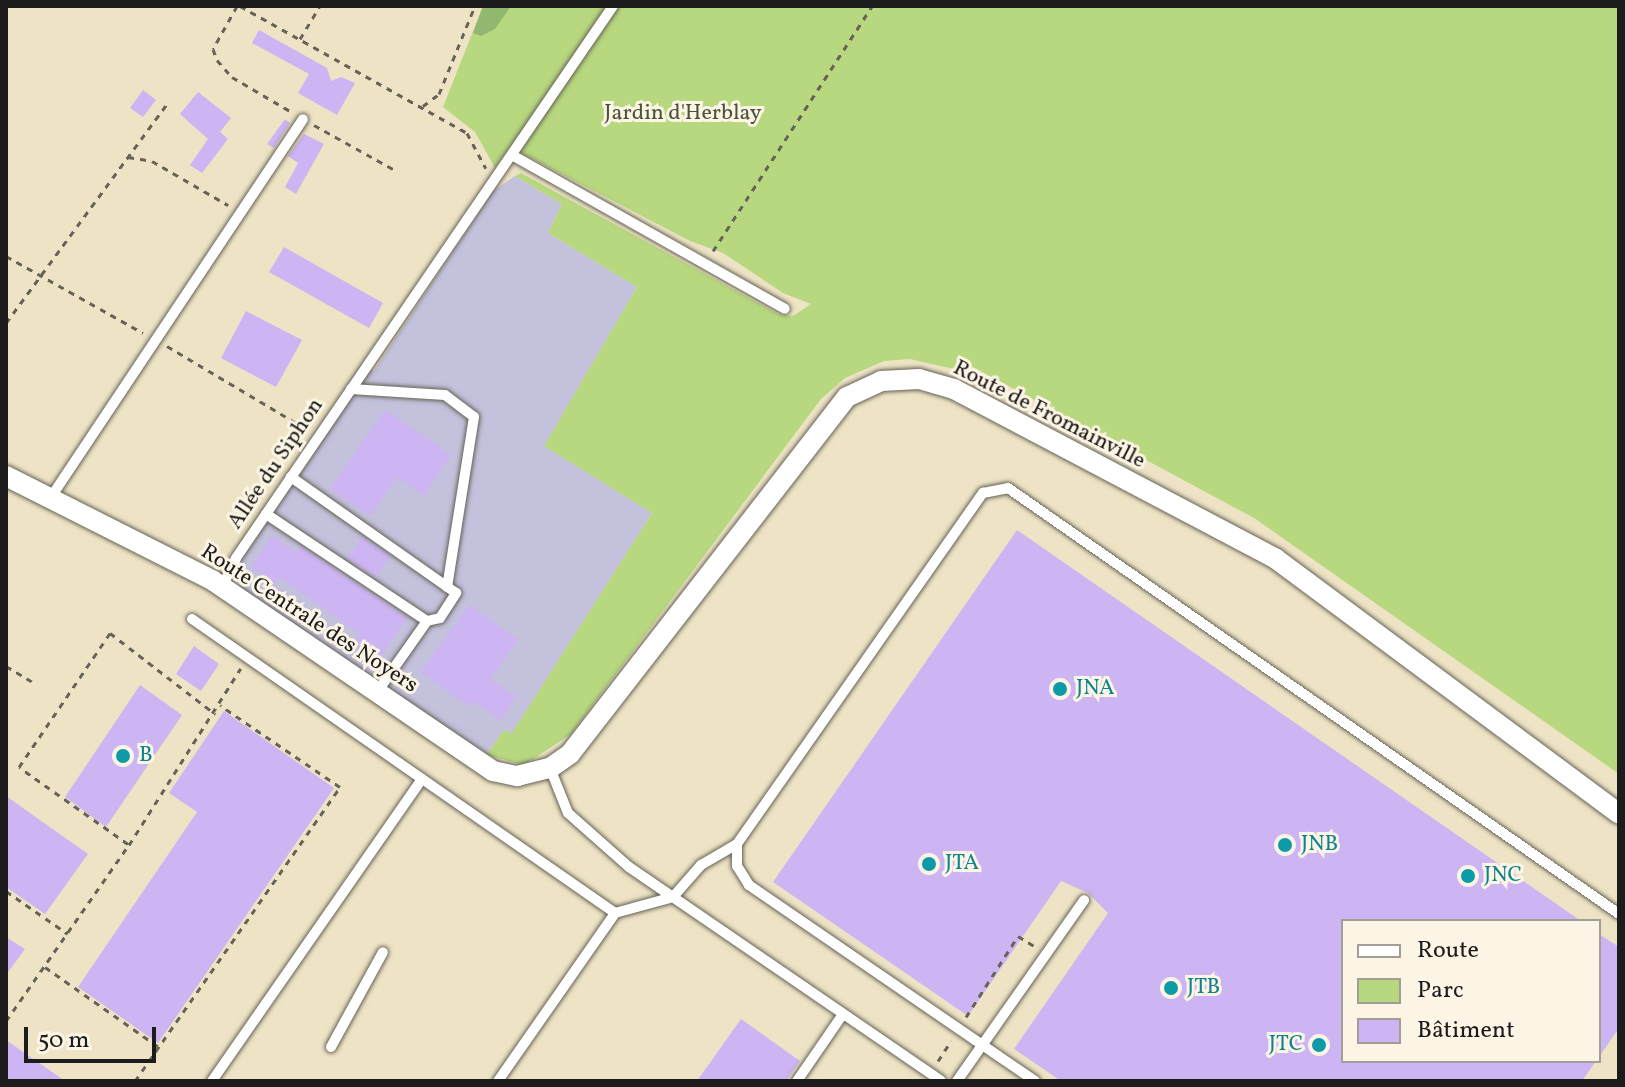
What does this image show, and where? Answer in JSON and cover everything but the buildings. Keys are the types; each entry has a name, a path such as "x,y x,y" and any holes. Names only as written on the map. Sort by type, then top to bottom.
{"street":[{"name":"Route de Fromainville","path":"550,768 570,754 847,397 881,381 919,379 954,389 1276,559 1619,814"},
{"name":"Route Centrale des Noyers","path":"6,476 222,587 493,771 517,776 550,768"}],"lane":[{"name":"Allée du Siphon","path":"222,587 266,514 613,6"},
{"path":"51,497 303,119"},
{"path":"512,155 707,260 785,309"},
{"path":"351,389 445,395 474,417 447,587"},
{"path":"291,477 456,593 440,618 427,621 377,692"},
{"path":"498,1081 615,913 673,897 701,865 737,844 983,493 1008,488 1619,914"},
{"path":"266,514 427,621"},
{"path":"192,619 615,913"},
{"path":"550,768 568,813 629,867 941,1081"},
{"path":"212,1081 422,779"},
{"path":"737,844 737,866 749,885 1035,1081"},
{"path":"957,1081 1084,900"},
{"path":"331,1047 383,952"},
{"path":"797,1081 843,1014"}],"path":[{"path":"395,170 232,77 217,60 213,49 238,6 423,106 473,139 492,184"},
{"path":"300,39 320,6"},
{"path":"423,106 439,94 475,6"},
{"path":"707,260 872,6"},
{"path":"6,323 167,104"},
{"path":"128,157 152,161 240,213"},
{"path":"6,256 312,432"},
{"path":"129,845 19,767 110,633 215,714"},
{"path":"6,1021 129,845 215,714 247,657"},
{"path":"6,666 34,683"},
{"path":"135,1081 340,787 220,705"},
{"path":"6,891 68,934"},
{"path":"931,1074 1018,936 1047,955"},
{"path":"45,967 159,1047"}],"shaded area":[{"path":"515,176 562,204 548,233 637,287 545,446 652,513 512,734 504,730 486,755 239,590 243,564 232,555 363,362 374,371 493,191"}],"green space":[{"name":"Jardin d'Herblay","path":"483,6 1619,6 1619,774 1254,518 960,360 958,370 910,359 884,361 845,378 821,399 571,734 524,765 486,755 504,730 512,733 652,513 544,446 637,287 548,233 562,204 515,176 521,173 778,314 793,316 811,304 783,293 723,253 690,241 510,147 495,168 475,132 443,107"},
{"path":"483,6 511,6 495,29 481,36 473,33"}],"place":[{"name":"JNA","path":"1060,689"},
{"name":"B","path":"123,756"},
{"name":"JNB","path":"1285,845"},
{"name":"JTA","path":"929,864"},
{"name":"JNC","path":"1468,876"},
{"name":"JTB","path":"1171,988"},
{"name":"JTC","path":"1319,1045"}]}
